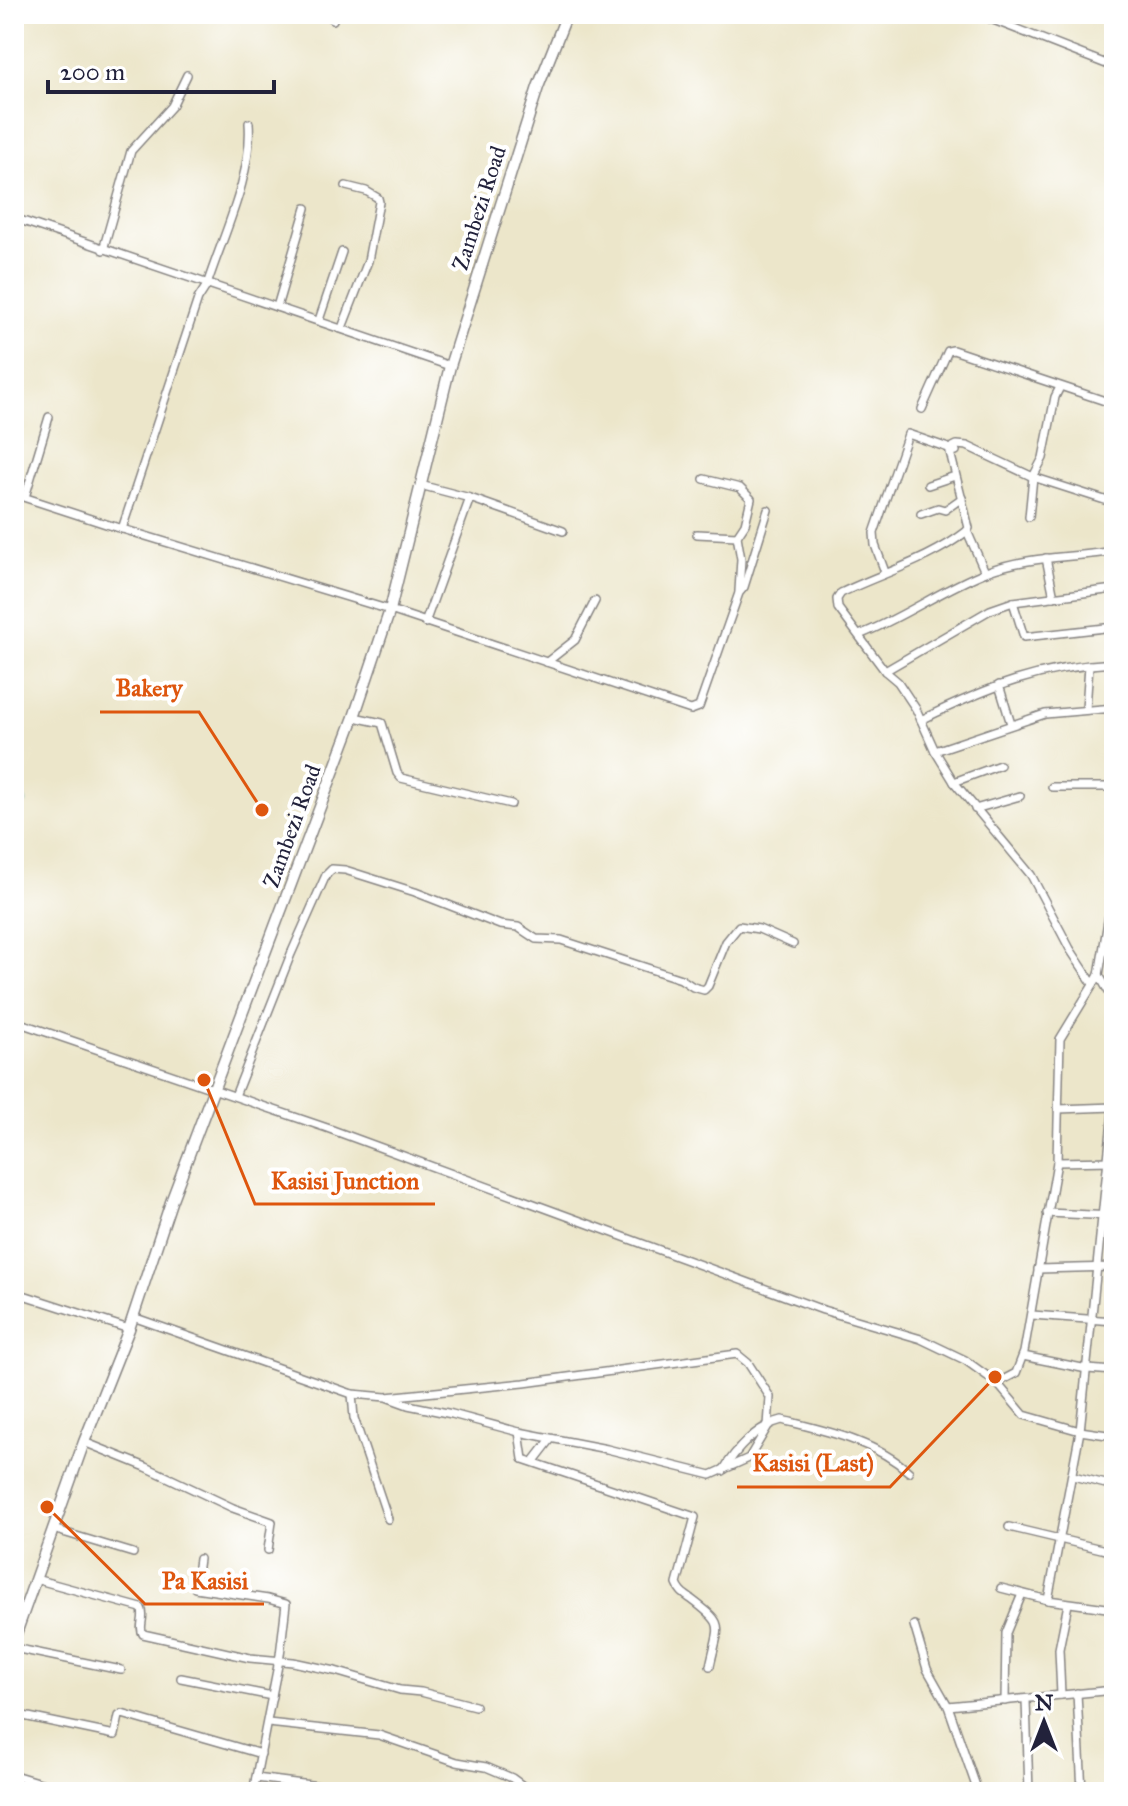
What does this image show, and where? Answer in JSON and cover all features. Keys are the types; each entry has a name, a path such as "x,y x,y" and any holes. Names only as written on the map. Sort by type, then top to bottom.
{"main road":[{"name":"Zambezi Road","path":"14,1639 84,1442 129,1329 171,1202 354,717 390,610 450,366 538,87 567,14"}],"street":[{"path":"978,14 1114,67"},
{"path":"103,250 131,151 172,106 187,75"},
{"path":"122,529 198,299 207,285 249,151 249,123"},
{"path":"342,328 368,261 379,202 375,196 346,186"},
{"path":"277,307 306,208"},
{"path":"14,218 450,366"},
{"path":"319,320 342,252"},
{"path":"922,409 948,351 953,350 1003,364 1114,404"},
{"path":"1029,517 1033,477 1043,458 1055,397 1060,387"},
{"path":"25,497 49,417"},
{"path":"885,572 874,533 908,434 956,451"},
{"path":"956,451 953,447 957,445 967,446 1033,477 1114,503"},
{"path":"956,451 950,452 969,528 967,531 985,572"},
{"path":"928,485 955,476"},
{"path":"14,494 390,610 696,710 739,593 741,559 737,536 750,507 748,494 729,483 704,479"},
{"path":"420,485 470,498 563,531"},
{"path":"425,623 470,498"},
{"path":"921,514 938,508 945,510 962,498"},
{"path":"739,593 744,587 768,510"},
{"path":"967,531 899,570 885,572 841,593 837,599 838,608 885,671 898,682 954,782 1031,875 1070,949 1093,984"},
{"path":"697,534 737,536"},
{"path":"859,635 985,572 1015,563 1114,551"},
{"path":"1046,558 1054,597"},
{"path":"885,671 974,619 1013,602 1114,589"},
{"path":"547,662 575,640 595,601"},
{"path":"1013,602 1024,637 1114,627"},
{"path":"921,720 999,685 1055,669 1114,663"},
{"path":"1086,709 1089,665"},
{"path":"999,685 1011,724"},
{"path":"935,751 1045,714 1114,708"},
{"path":"354,717 382,723 401,778 511,804"},
{"path":"954,782 1000,765"},
{"path":"1052,787 1114,787"},
{"path":"975,809 1020,796"},
{"path":"235,1096 291,954 326,875 332,869 345,870 415,892 500,925 518,927 536,939 561,940 681,979 699,990 708,986 726,942 739,926 759,929 793,944"},
{"path":"997,1383 1016,1373 1023,1356 1057,1162 1060,1039 1099,975 1114,885"},
{"path":"1099,975 1114,1001"},
{"path":"14,1021 235,1096 823,1310 921,1339 965,1360 997,1383 1024,1415 1080,1431 1114,1436"},
{"path":"1048,1600 1080,1431 1114,1105 1058,1109"},
{"path":"1057,1162 1110,1161"},
{"path":"1047,1213 1114,1216"},
{"path":"1038,1269 1114,1267"},
{"path":"14,1292 129,1329"},
{"path":"1032,1315 1114,1321"},
{"path":"133,1317 352,1394 386,1397 595,1375 737,1354 748,1363 770,1397 768,1426 749,1458 711,1475 607,1449 519,1432 386,1397"},
{"path":"1023,1356 1087,1369 1114,1371"},
{"path":"352,1394 354,1418 388,1519"},
{"path":"723,1471 743,1445 768,1426 782,1420 881,1450 909,1472"},
{"path":"519,1432 523,1459 695,1517 677,1584 681,1591 714,1615 717,1621 710,1666"},
{"path":"534,1461 551,1439"},
{"path":"84,1442 272,1522 268,1550"},
{"path":"1073,1476 1114,1486"},
{"path":"1009,1527 1114,1552"},
{"path":"53,1529 133,1553"},
{"path":"199,1559 195,1588 286,1604 280,1655 253,1792"},
{"path":"35,1579 141,1608 143,1634 335,1671 400,1690 421,1692 475,1706"},
{"path":"1001,1588 1068,1604 1114,1609"},
{"path":"1005,1701 1006,1633 1022,1594"},
{"path":"1061,1695 1059,1649 1068,1604"},
{"path":"914,1625 927,1669 948,1706 978,1792"},
{"path":"14,1648 121,1670"},
{"path":"181,1678 272,1696"},
{"path":"948,1706 1114,1690"},
{"path":"1077,1693 1082,1792"},
{"path":"1026,1700 1029,1792"},
{"path":"14,1714 115,1735 122,1714 261,1754"},
{"path":"268,1723 379,1735 457,1762 486,1767 512,1778 531,1792"},
{"path":"14,1775 70,1792"},
{"path":"256,1778 365,1792"}],"waterway":[{"path":"14,775 26,803"}],"place":[{"name":"Bakery","path":"262,810"},
{"name":"Kasisi Junction","path":"204,1080"},
{"name":"Kasisi (Last)","path":"995,1377"},
{"name":"Pa Kasisi","path":"47,1507"}]}
